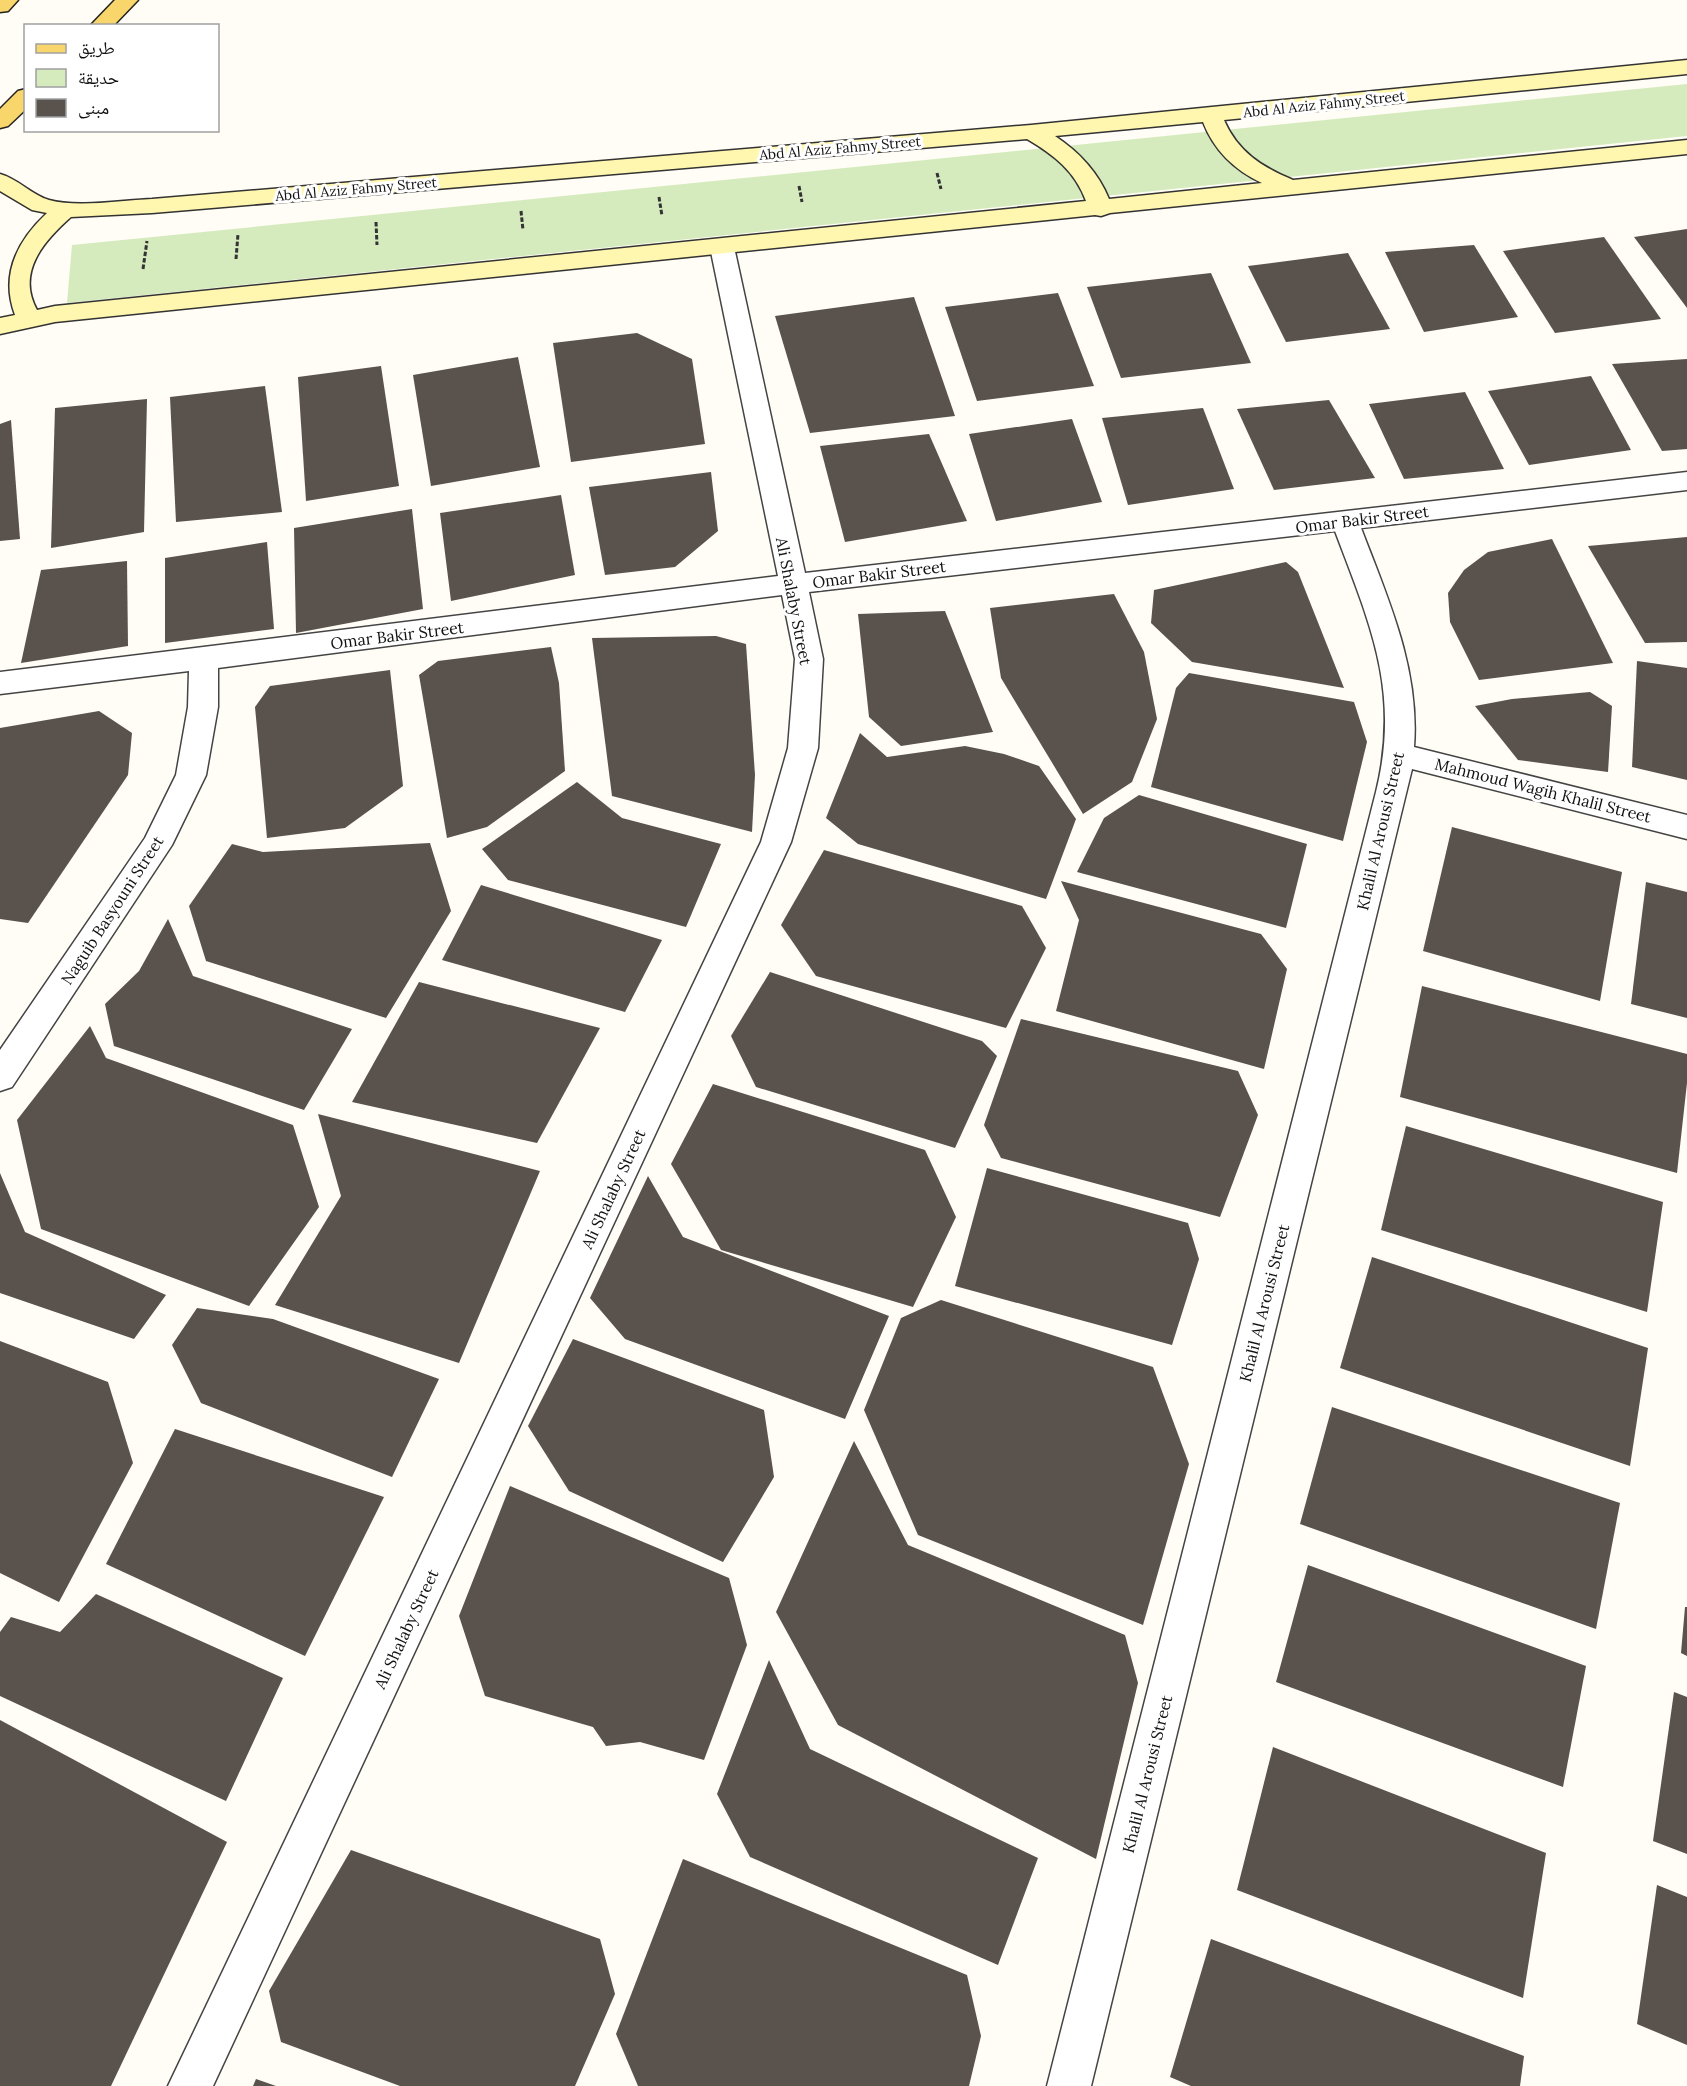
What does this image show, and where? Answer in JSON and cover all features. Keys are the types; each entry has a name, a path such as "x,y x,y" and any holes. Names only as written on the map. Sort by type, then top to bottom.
{"main road":[{"path":"0,6 7,0"},
{"path":"102,24 127,0"},
{"name":"Abd Al Aziz Fahmy Street","path":"0,181 39,205 65,210 152,206 1031,132 1687,67"},
{"path":"0,121 24,98"},
{"path":"1211,114 1219,136 1234,157 1259,174 1292,188"},
{"path":"1031,132 1057,147 1078,165 1093,186 1101,208"},
{"path":"0,326 29,318 232,296 1687,147"},
{"path":"29,318 19,298 17,275 25,252 41,230 65,210"}],"street":[{"name":"Ali Shalaby Street","path":"190,2086 776,842 802,748 808,659 722,247"},
{"name":"Omar Bakir Street","path":"0,683 792,584 1687,481"},
{"name":"Khalil Al Arousi Street","path":"1069,2086 1400,754 1400,701 1392,649 1345,520"},
{"name":"Naguib Basyouni Street","path":"0,1077 162,835 191,775 203,707 204,659"},
{"name":"Mahmoud Wagih Khalil Street","path":"1400,754 1687,827"}],"path":[{"path":"929,140 950,224"},
{"path":"791,152 810,238"},
{"path":"653,164 668,253"},
{"path":"516,175 528,267"},
{"path":"376,187 378,282"},
{"path":"232,296 242,198"},
{"path":"138,306 152,206"}],"green space":[{"path":"1687,84 1687,136 67,303 72,245"}],"building":[{"path":"1687,229 1687,308 1634,237"},
{"path":"1604,237 1661,319 1555,333 1503,251"},
{"path":"1474,245 1518,317 1424,332 1385,252"},
{"path":"1348,253 1390,329 1286,342 1248,266"},
{"path":"1211,273 1251,363 1121,378 1087,287"},
{"path":"1058,293 1094,386 977,401 945,307"},
{"path":"914,297 955,416 810,433 775,316"},
{"path":"637,333 692,359 705,444 571,462 553,343"},
{"path":"518,357 540,467 431,486 413,375"},
{"path":"1687,359 1687,449 1662,451 1612,364"},
{"path":"381,366 399,486 306,501 298,377"},
{"path":"1591,376 1631,450 1529,465 1488,391"},
{"path":"265,386 282,512 176,522 170,397"},
{"path":"1465,392 1504,469 1404,479 1369,404"},
{"path":"147,399 144,532 51,548 55,408"},
{"path":"1329,400 1375,478 1274,490 1237,409"},
{"path":"1203,408 1234,489 1128,505 1102,418"},
{"path":"1072,419 1102,502 996,521 969,434"},
{"path":"11,420 20,539 0,541 0,424"},
{"path":"929,434 967,521 845,542 820,446"},
{"path":"711,472 718,531 675,567 605,575 589,487"},
{"path":"561,495 575,575 451,601 440,513"},
{"path":"412,509 423,609 296,633 294,528"},
{"path":"1687,537 1687,642 1645,643 1588,546"},
{"path":"1552,539 1613,663 1479,680 1450,622 1448,593 1464,570 1488,552"},
{"path":"267,542 274,629 165,643 165,558"},
{"path":"127,561 128,646 21,663 41,570"},
{"path":"1286,562 1298,572 1344,688 1192,662 1151,623 1154,590"},
{"path":"1114,594 1144,652 1157,719 1132,782 1083,814 1001,678 990,608"},
{"path":"945,611 993,732 901,746 869,717 858,614"},
{"path":"716,636 746,644 755,775 752,832 612,796 592,638"},
{"path":"551,647 559,683 565,771 487,827 447,838 419,675 438,661"},
{"path":"1637,661 1687,668 1687,780 1632,767"},
{"path":"390,670 403,786 345,828 267,838 255,707 270,686"},
{"path":"1189,673 1354,702 1367,742 1343,841 1151,787 1176,688"},
{"path":"1590,692 1612,706 1608,772 1518,760 1475,706 1512,699"},
{"path":"99,711 132,733 128,775 28,923 0,919 0,728"},
{"path":"860,733 887,757 965,746 1004,754 1039,766 1076,819 1046,899 858,844 826,818"},
{"path":"577,782 622,818 721,844 686,927 508,880 482,849"},
{"path":"1139,795 1307,844 1286,928 1077,872 1104,818"},
{"path":"1452,827 1622,872 1600,1001 1423,951"},
{"path":"430,843 451,911 386,1018 206,961 189,906 232,844 263,852"},
{"path":"824,850 1022,906 1046,948 1006,1028 816,976 781,925"},
{"path":"1061,881 1261,934 1287,969 1264,1069 1056,1011 1079,920"},
{"path":"1646,882 1687,892 1687,1018 1631,1004"},
{"path":"481,885 662,940 625,1012 442,960"},
{"path":"168,919 193,976 352,1029 304,1110 114,1046 105,1004 139,971"},
{"path":"770,972 982,1041 997,1056 955,1148 756,1087 731,1036"},
{"path":"419,982 600,1028 537,1143 352,1102"},
{"path":"1422,986 1687,1054 1687,1083 1677,1173 1400,1097"},
{"path":"1021,1019 1238,1071 1258,1115 1220,1217 1001,1158 984,1125"},
{"path":"90,1026 106,1058 293,1125 319,1207 249,1306 41,1229 17,1120"},
{"path":"713,1084 925,1150 956,1217 913,1307 721,1250 671,1164"},
{"path":"318,1114 540,1171 459,1363 275,1305 341,1196"},
{"path":"1406,1126 1663,1202 1647,1312 1381,1230"},
{"path":"987,1168 1188,1223 1199,1259 1172,1345 955,1286"},
{"path":"0,1173 25,1232 166,1295 134,1339 0,1293"},
{"path":"648,1176 683,1237 889,1316 845,1419 625,1339 590,1298"},
{"path":"1372,1257 1648,1348 1630,1466 1340,1368"},
{"path":"941,1300 1153,1367 1189,1464 1143,1625 918,1535 864,1410 901,1318"},
{"path":"197,1308 273,1319 439,1379 392,1477 201,1403 172,1345"},
{"path":"573,1339 764,1410 774,1477 723,1562 569,1491 528,1426"},
{"path":"0,1341 108,1382 133,1463 59,1602 0,1573"},
{"path":"1332,1407 1620,1503 1596,1629 1300,1524"},
{"path":"175,1429 384,1497 305,1656 106,1564"},
{"path":"854,1441 908,1545 1125,1635 1138,1683 1096,1859 838,1725 776,1612"},
{"path":"510,1486 729,1578 747,1645 704,1760 640,1742 606,1746 593,1727 485,1696 459,1616"},
{"path":"1308,1565 1586,1666 1563,1787 1276,1682"},
{"path":"96,1594 283,1678 226,1801 0,1696 0,1632 11,1617 60,1632"},
{"path":"1685,1607 1687,1607 1687,1656 1681,1653"},
{"path":"769,1660 810,1749 1038,1858 998,1965 750,1857 717,1794"},
{"path":"1674,1692 1687,1697 1687,1854 1653,1841"},
{"path":"0,1720 227,1842 111,2086 0,2086"},
{"path":"1273,1747 1546,1853 1523,1998 1237,1890"},
{"path":"351,1850 600,1939 615,1994 575,2086 400,2086 281,2042 269,1991"},
{"path":"683,1859 967,1975 981,2036 969,2086 638,2086 616,2034"},
{"path":"1657,1885 1687,1897 1687,2045 1637,2024"},
{"path":"1211,1939 1524,2056 1520,2086 1191,2086 1170,2077"},
{"path":"256,2079 276,2086 253,2086"}]}
